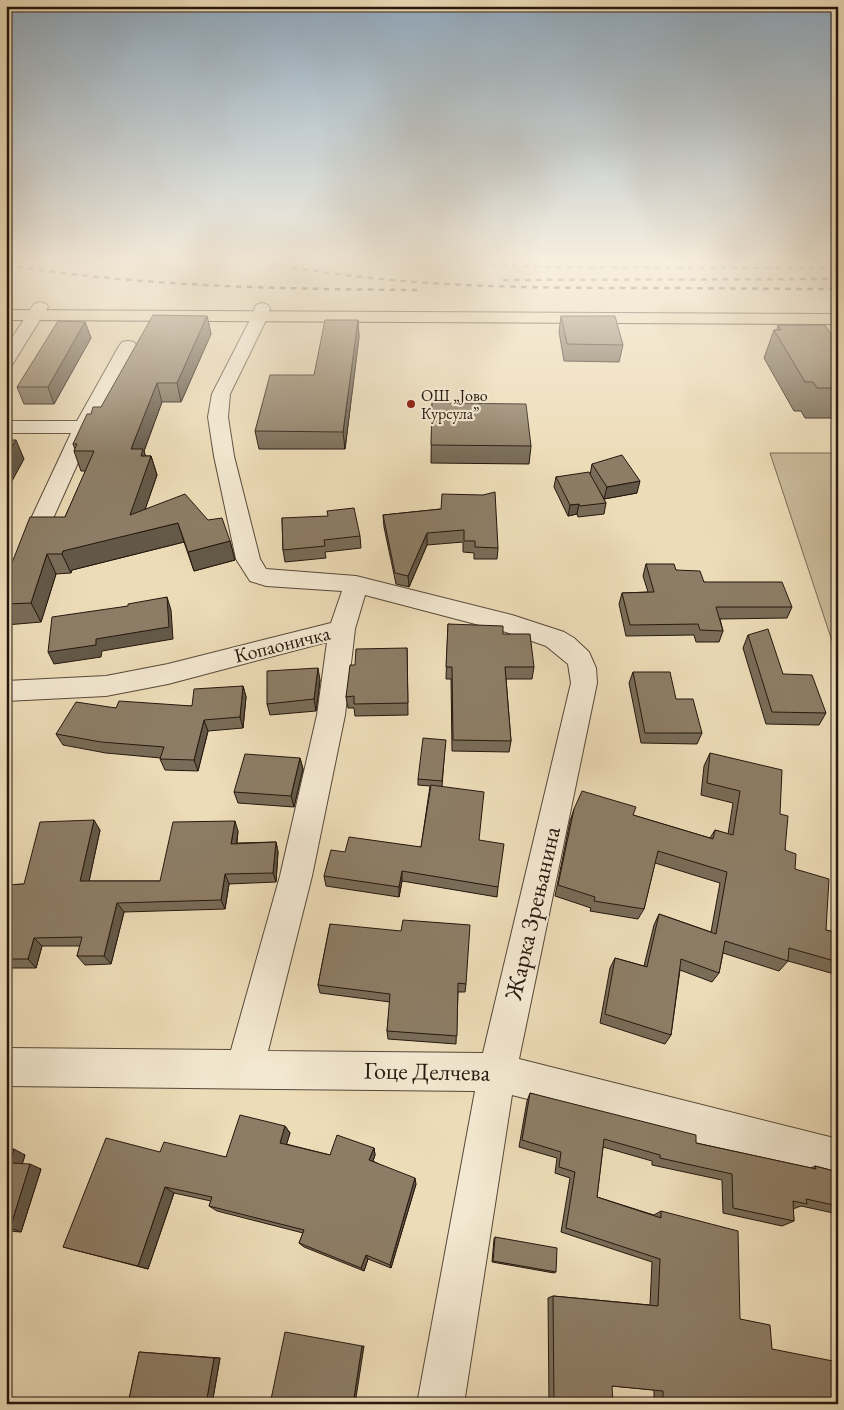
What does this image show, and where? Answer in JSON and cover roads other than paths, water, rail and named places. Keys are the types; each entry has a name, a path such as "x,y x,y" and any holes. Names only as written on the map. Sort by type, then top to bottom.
{"street":[{"path":"6,361 29,325"},
{"path":"255,325 221,394 218,417 224,456 248,559 258,575 266,578 356,584"},
{"path":"40,523 84,427 128,346"},
{"path":"6,427 84,427"},
{"name":"Копаоничка","path":"6,691 106,686 168,674 342,629 356,584"},
{"name":"Жарка Зрењанина","path":"356,584 512,624 554,639 574,653 580,659 583,668 584,683 497,1072 440,1404"},
{"path":"245,1068 296,876 331,715 342,629"},
{"name":"Гоце Делчева","path":"6,1067 497,1072 838,1159"}],"place":[{"name":"ОШ „Јово Курсула”","path":"411,404"}]}
